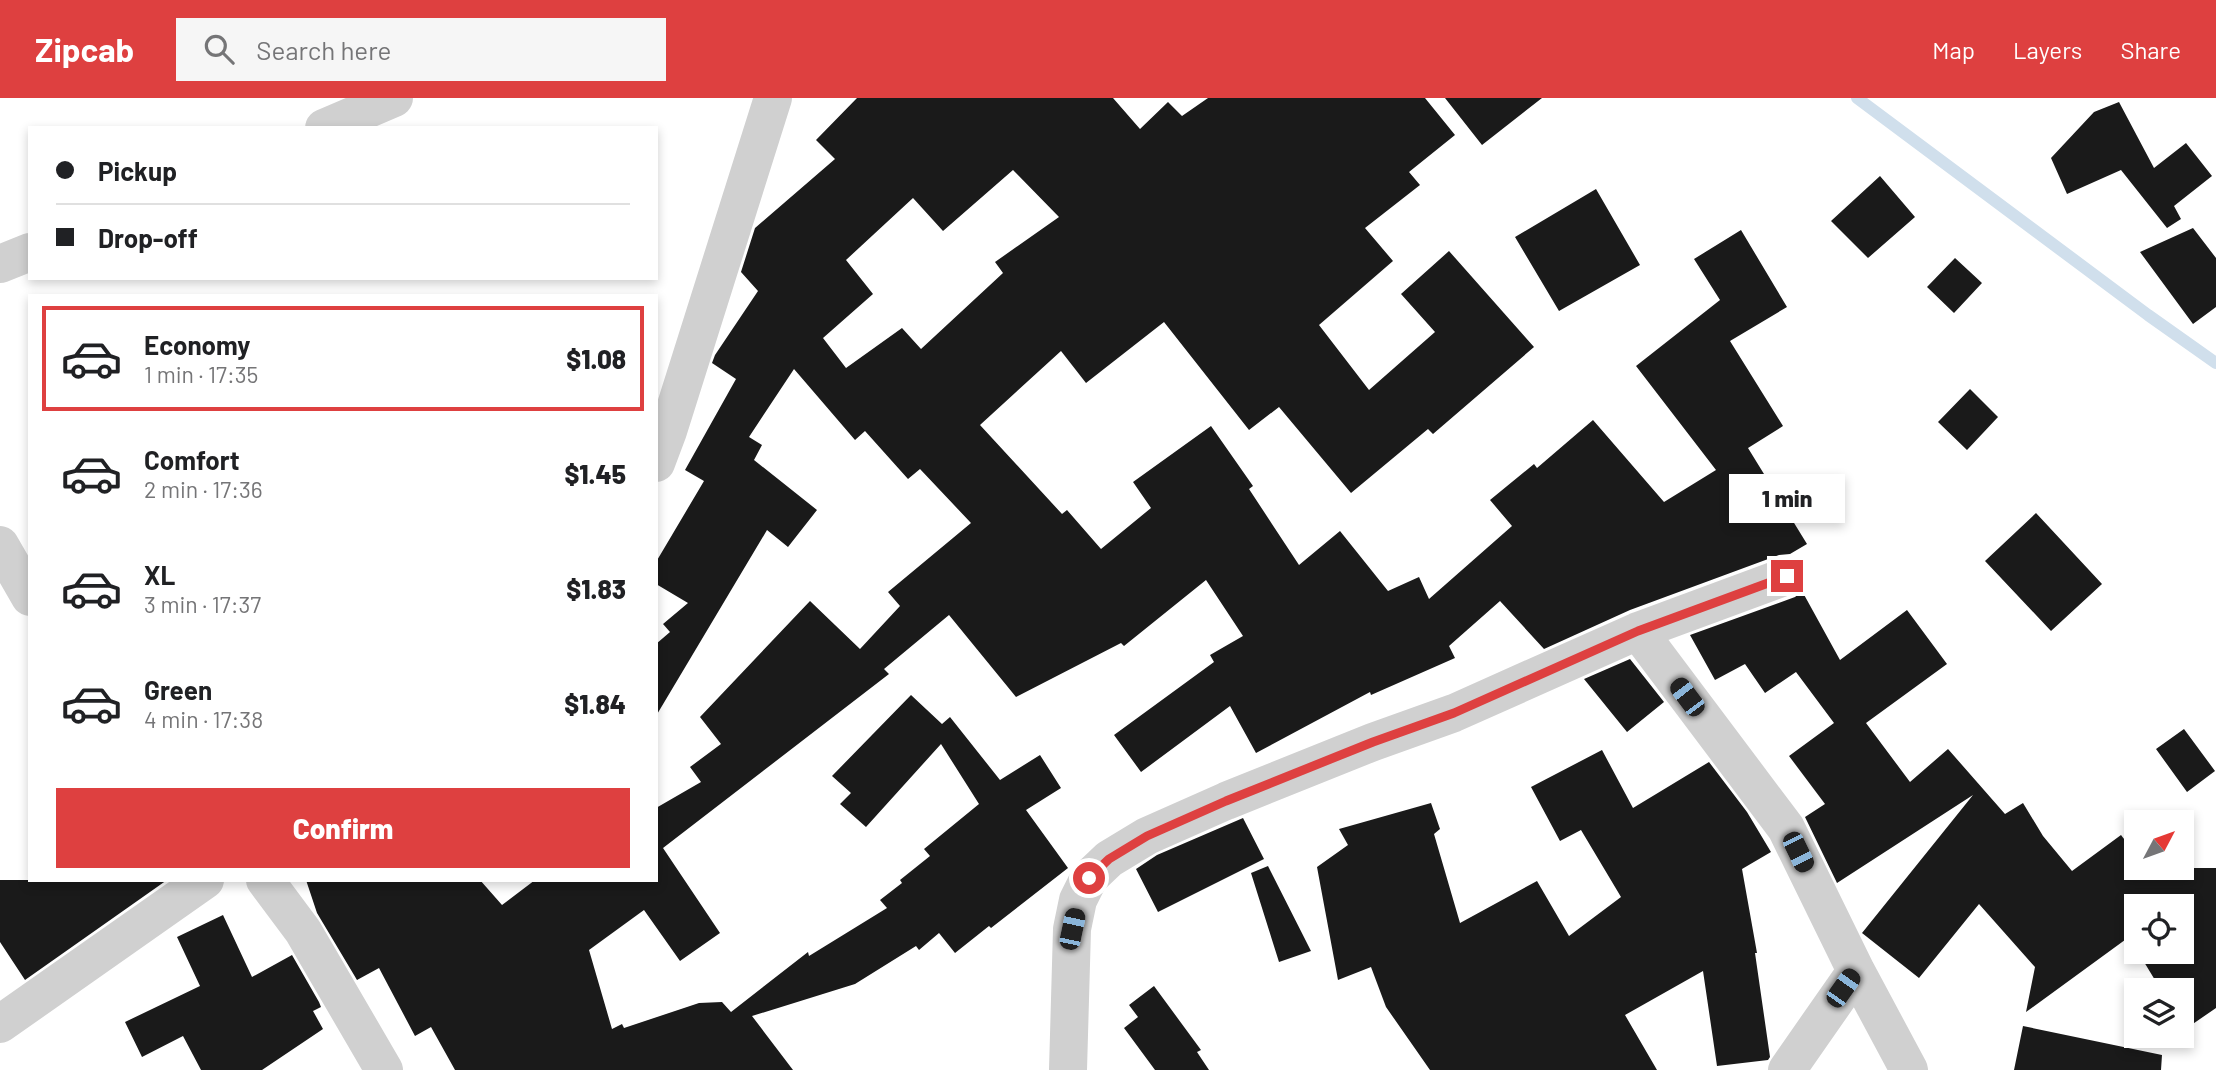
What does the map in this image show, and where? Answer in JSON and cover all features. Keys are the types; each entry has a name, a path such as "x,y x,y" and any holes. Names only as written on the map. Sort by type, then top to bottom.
{"street":[{"path":"329,126 394,98"},
{"path":"658,458 772,98"},
{"path":"0,264 28,253"},
{"path":"0,545 28,594"},
{"path":"1068,1070 1072,929 1078,900 1089,878 1109,859 1147,836 1226,801 1373,742 1454,713 1638,631 1787,576"},
{"path":"1638,631 1786,828 1856,971 1909,1070"},
{"path":"0,1024 202,882"},
{"path":"267,882 303,930 384,1070"},
{"path":"1787,1070 1856,971"}],"building":[{"path":"857,98 1113,98 1140,129 1168,102 1182,116 1208,98 1425,98 1455,135 1409,172 1420,185 1365,228 1393,261 1319,325 1369,390 1435,332 1401,294 1449,251 1534,347 1433,434 1428,429 1351,493 1279,407 1249,430 1164,322 1086,383 1061,351 980,425 1062,514 1067,510 1101,549 1151,508 1133,482 1211,426 1253,486 1249,489 1299,565 1340,531 1388,591 1419,577 1429,599 1512,526 1490,500 1534,464 1537,468 1593,420 1664,502 1716,470 1636,366 1720,300 1694,259 1741,230 1787,307 1730,341 1783,426 1748,448 1807,544 1790,554 1779,555 1630,610 1544,649 1500,601 1449,646 1455,658 1371,695 1370,692 1256,753 1230,706 1141,772 1114,735 1214,662 1210,655 1243,636 1206,580 1124,646 1121,643 1016,697 949,615 884,669 889,674 663,848 720,933 680,961 644,910 589,950 612,1029 622,1024 624,1028 699,1003 722,1002 731,1012 808,952 809,956 887,908 880,900 930,856 924,849 979,804 941,744 866,827 840,804 851,793 832,776 911,695 942,724 950,717 1000,780 1040,755 1061,788 1026,810 1068,868 955,953 939,933 919,950 916,946 855,984 752,1016 793,1070 455,1070 431,1027 415,1036 379,968 357,980 317,913 307,882 482,882 502,905 532,882 658,882 658,807 701,782 690,767 721,744 700,717 810,601 860,649 900,606 888,592 971,523 920,469 908,479 865,431 855,440 794,369 749,437 762,445 754,460 817,510 788,547 767,530 658,713 658,642 670,632 663,624 688,603 658,585 658,559 704,481 685,470 736,379 712,363 758,291 741,272 755,228 835,159 816,140","holes":["1013,170 1059,217 995,262 1003,273 921,349 902,328 846,368 823,338 873,294 846,260 913,198 943,231"]},
{"path":"1445,98 1542,98 1482,145"},
{"path":"2119,102 2154,168 2186,143 2212,176 2174,206 2181,219 2167,228 2121,170 2067,194 2051,158 2094,112"},
{"path":"1880,176 1915,217 1868,258 1831,221"},
{"path":"1596,189 1640,265 1559,311 1515,237"},
{"path":"2193,228 2216,258 2216,307 2193,324 2140,252"},
{"path":"1955,258 1982,283 1954,313 1927,287"},
{"path":"1970,389 1998,417 1967,450 1938,422"},
{"path":"2036,513 2102,584 2051,631 1985,561"},
{"path":"1802,591 1840,660 1907,610 1947,664 1866,723 1910,782 1948,749 2005,814 2023,803 2043,836 2072,871 2121,835 2124,839 2124,880 2194,880 2194,868 2216,868 2216,1008 2194,1023 2194,978 2154,978 2145,964 2194,964 2194,894 2124,894 2124,941 2026,1012 2035,967 1979,904 1919,978 1862,933 1973,795 1837,883 1805,817 1825,804 1789,756 1834,723 1796,672 1765,693 1745,664 1715,680 1690,635 1795,597"},
{"path":"1630,659 1664,702 1627,732 1584,679"},
{"path":"2184,729 2215,771 2187,792 2156,749"},
{"path":"1602,750 1633,808 1709,762 1747,812 1771,852 1742,869 1757,953 1770,1057 1768,1060 1717,1066 1703,971 1625,1015 1657,1070 1430,1070 1386,1007 1371,967 1338,980 1317,867 1348,845 1339,829 1431,803 1440,829 1434,834 1460,923 1537,881 1569,936 1621,897 1581,830 1560,841 1531,787"},
{"path":"1243,818 1264,859 1158,912 1136,869 1157,855"},
{"path":"1268,866 1311,951 1279,962 1251,873"},
{"path":"0,880 164,882 25,980 0,942"},
{"path":"223,915 252,977 292,955 319,1002 321,1007 313,1011 323,1029 262,1070 201,1070 183,1036 142,1057 125,1022 200,986 177,937"},
{"path":"1154,986 1201,1050 1197,1052 1209,1070 1155,1070 1124,1028 1138,1017 1129,1005"},
{"path":"2023,1026 2162,1055 2161,1070 2014,1070"}],"waterway":[{"path":"1857,98 2216,363"}],"route":[{"path":"1089,878 1109,859 1147,836 1226,801 1373,742 1454,713 1638,631 1787,576"}]}
